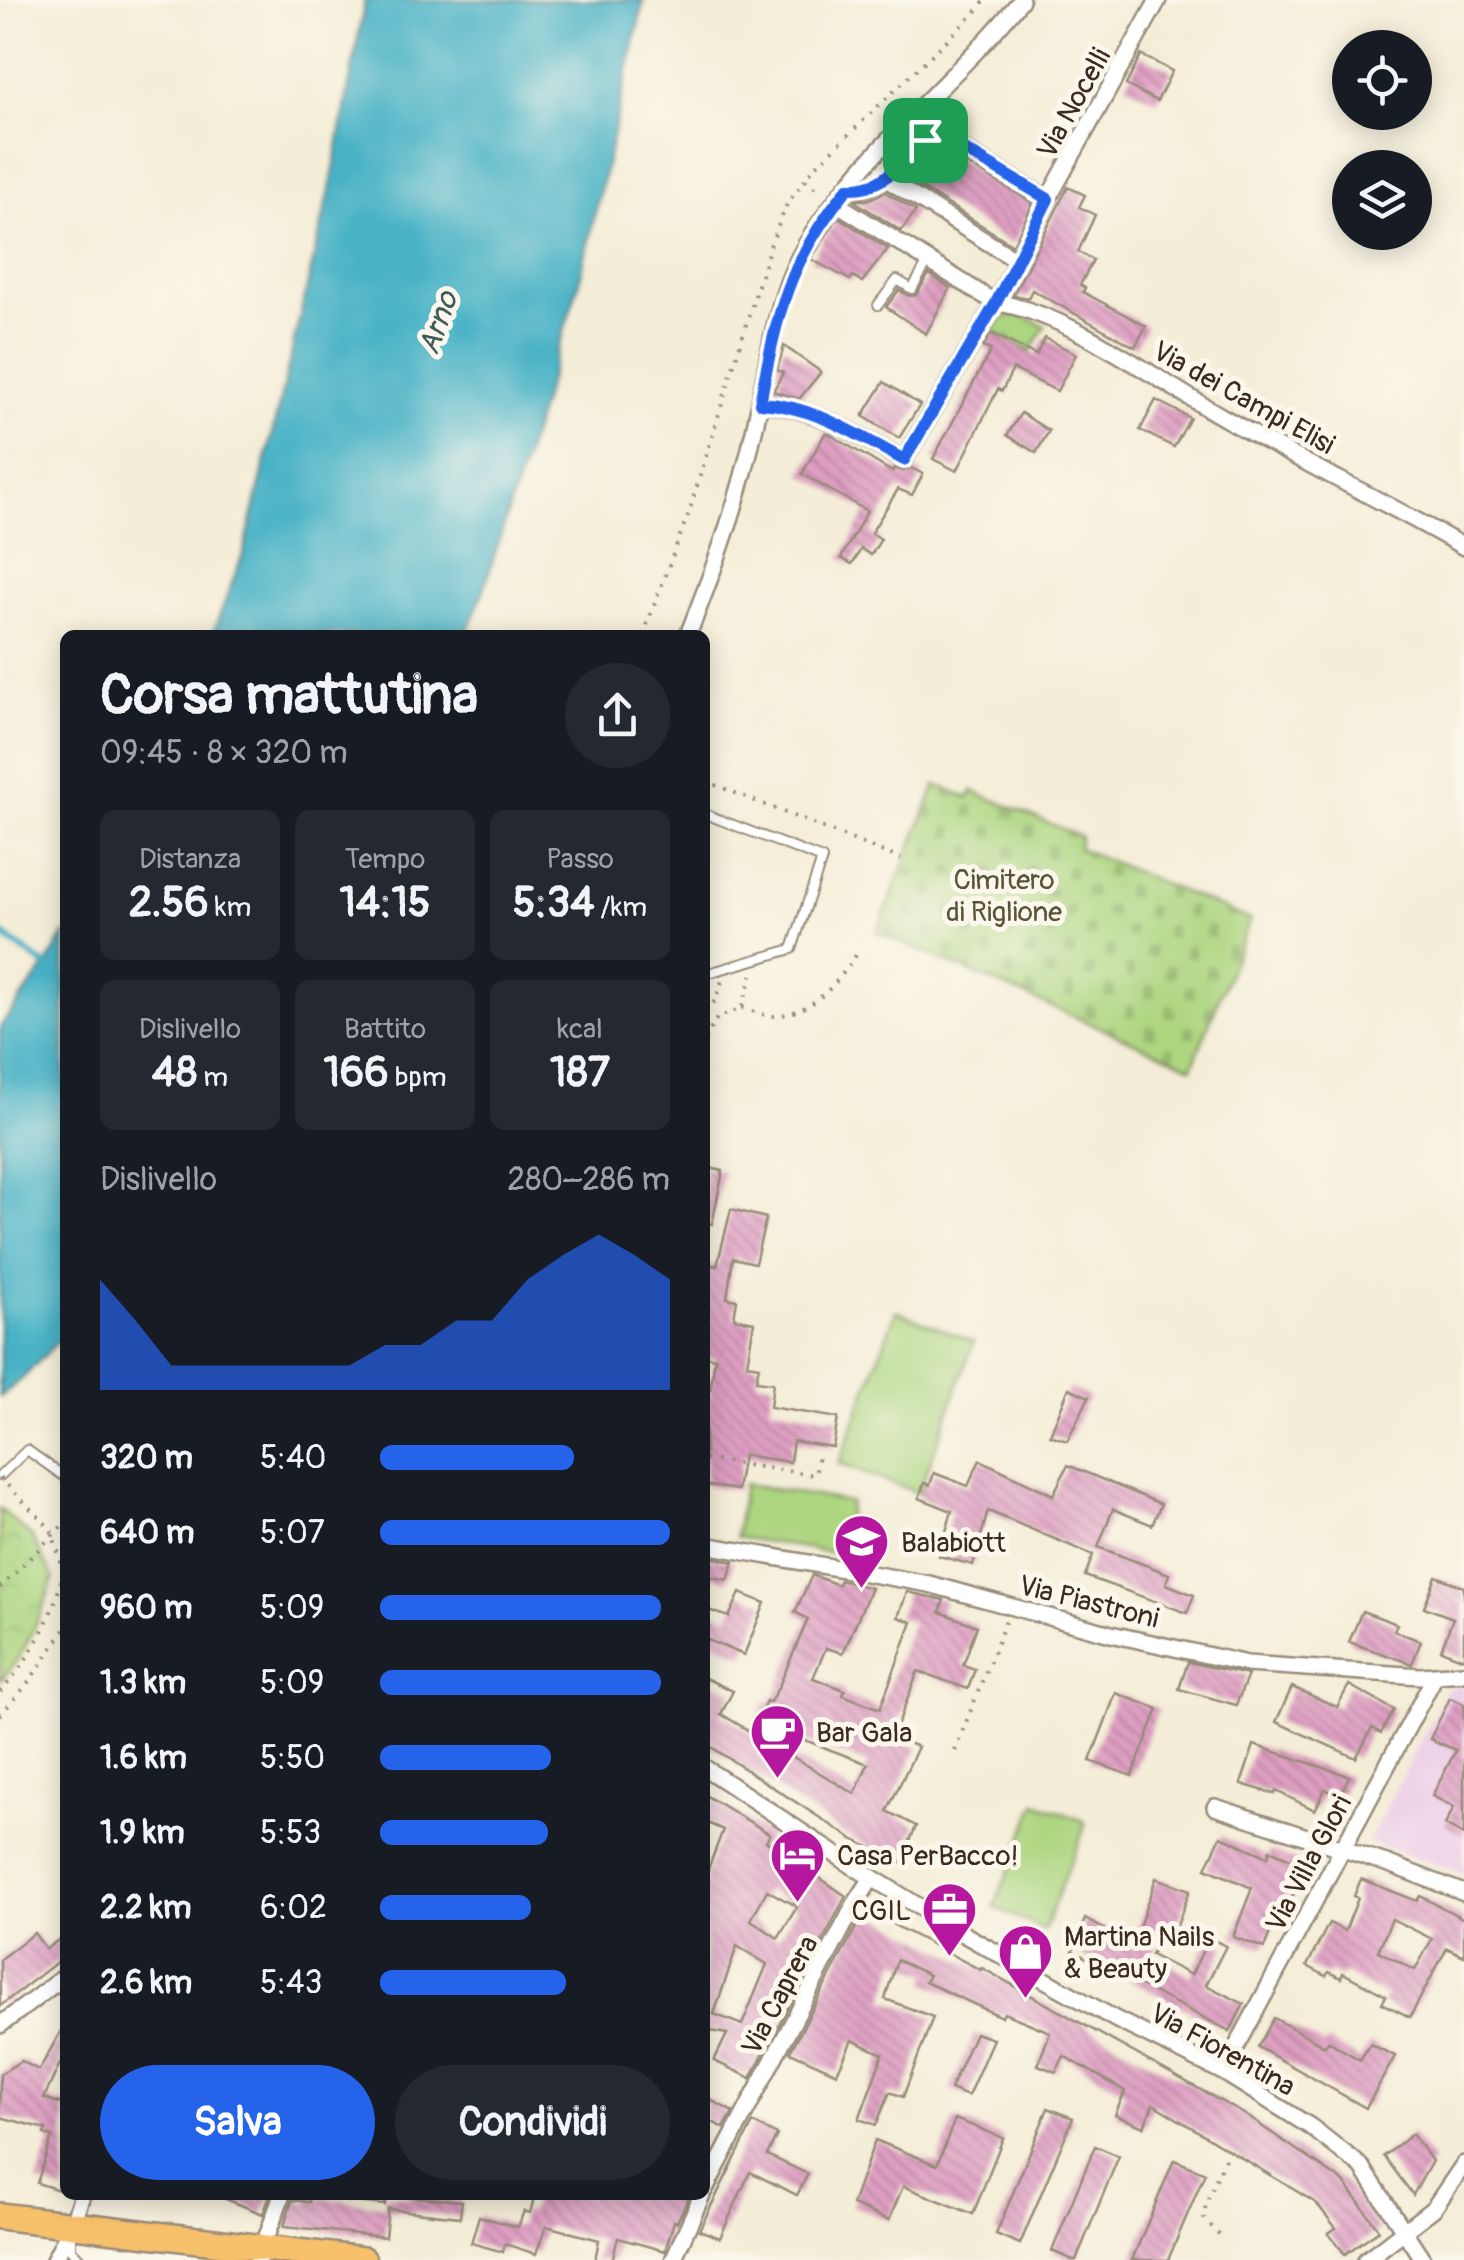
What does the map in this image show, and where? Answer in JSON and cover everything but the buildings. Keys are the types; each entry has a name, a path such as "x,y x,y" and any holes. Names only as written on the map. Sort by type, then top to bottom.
{"main road":[{"path":"0,2216 260,2254 363,2260"}],"street":[{"path":"690,630 730,518 772,344 798,258 848,188 1021,0"},
{"name":"Via Nocelli","path":"760,403 785,404 820,414 904,460 996,303 1048,199 1158,0"},
{"path":"848,188 863,189 886,179 925,140 939,135 1048,199"},
{"path":"886,179 1016,260"},
{"name":"Via dei Campi Elisi","path":"836,202 996,303 1016,305 1062,323 1266,442 1375,496 1464,547"},
{"name":"Via Piastroni","path":"710,1546 879,1574 1100,1632 1247,1664 1436,1676 1464,1673"},
{"name":"Via Villa Glori","path":"1223,2072 1436,1676"},
{"name":"Via Fiorentina","path":"710,1771 965,1935 1103,2012 1223,2072 1311,2127 1354,2158 1423,2260"},
{"path":"1214,1807 1464,1893"},
{"name":"Via Caprera","path":"710,2179 872,1878"},
{"path":"0,2026 60,1980"},
{"path":"1366,2260 1440,2201 1464,2164"},
{"path":"54,2260 80,2200"},
{"path":"260,2254 280,2200"},
{"name":"Via Caprera","path":"673,2260 699,2200"}],"lane":[{"path":"878,305 897,280 912,289 929,260"},
{"path":"710,816 822,859 792,949 710,972"},
{"path":"0,1477 28,1450 60,1473"},
{"path":"72,2225 71,2250 82,2260"}],"path":[{"path":"710,783 901,860"},
{"path":"710,1030 717,1018 742,1008 772,1016 820,1000 856,955"},
{"path":"742,1008 757,959"},
{"path":"710,1005 716,1000 728,966"},
{"path":"710,1461 815,1475 818,1456"},
{"path":"0,1477 51,1530 60,1558"},
{"path":"0,1588 60,1528"},
{"path":"0,1692 30,1653 60,1580"},
{"path":"955,1750 1010,1608"},
{"path":"0,1714 25,1687 60,1637"},
{"path":"12,1680 25,1687"},
{"path":"1219,2235 1204,2218 1206,2203 1229,2150"}],"shaded area":[{"path":"1464,1685 1464,1874 1368,1842 1448,1688"}],"green space":[{"path":"1010,314 1045,326 1031,351 993,332"},
{"name":"Cimitero di Riglione","path":"936,785 969,798 972,791 1080,836 1078,848 1250,920 1192,1067 877,932"},
{"path":"896,1311 974,1342 919,1493 839,1464"},
{"path":"744,1484 850,1502 842,1554 736,1537"},
{"path":"0,1509 32,1537 54,1578 26,1646 0,1681"},
{"path":"1036,1803 1084,1821 1085,1826 1044,1930 994,1907"}],"water":[{"name":"Arno","path":"365,0 644,0 579,283 468,630 214,630 244,552 330,190"},
{"path":"60,942 60,1339 0,1397 0,1027"}],"waterway":[{"path":"0,933 46,966"}],"place":[{"name":"Balabiott","path":"862,1591"},
{"name":"Bar Gala","path":"777,1781"},
{"name":"Casa PerBacco!","path":"798,1904"},
{"name":"CGIL","path":"950,1959"},
{"name":"Martina Nails & Beauty","path":"1025,2001"}],"route":[{"path":"939,135 1048,199 996,303 904,460 820,414 785,404 760,403 783,301 798,258 809,240 848,188 863,189 886,179 925,140 939,135"}]}
